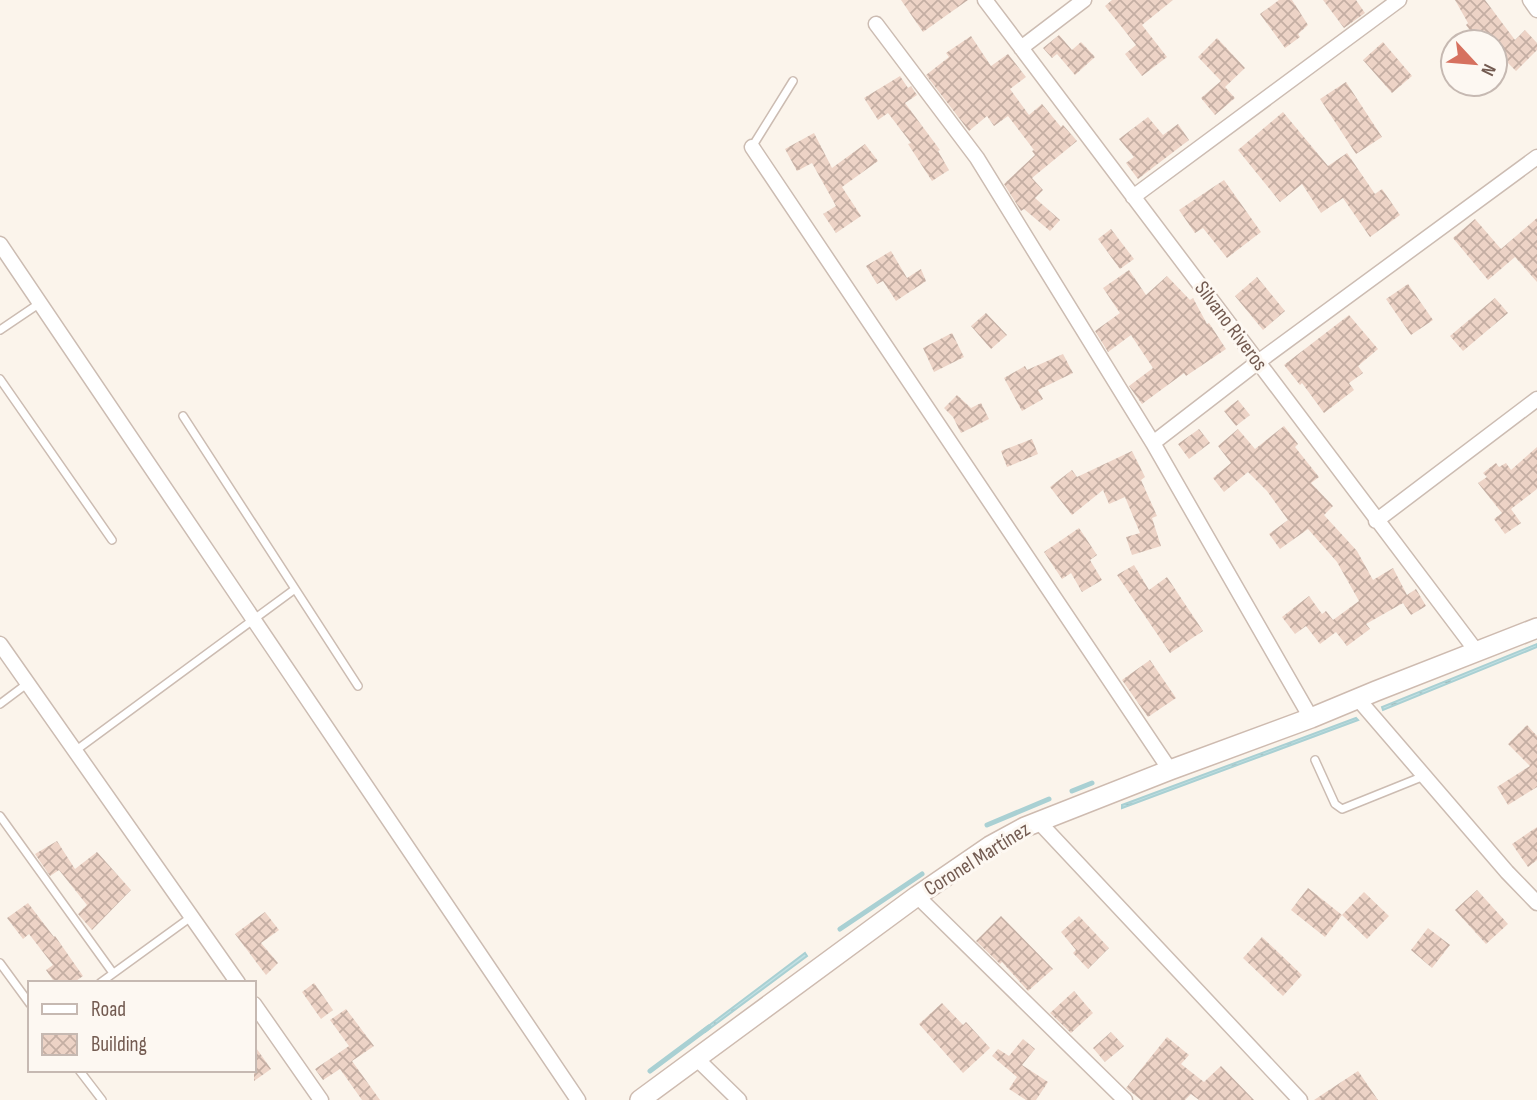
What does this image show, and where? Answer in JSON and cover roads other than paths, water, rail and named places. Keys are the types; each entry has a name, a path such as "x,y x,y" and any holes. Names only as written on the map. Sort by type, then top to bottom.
{"main road":[{"name":"Coronel Martínez","path":"640,1100 917,896 990,846 1038,821 1170,769 1311,719 1537,628"}],"street":[{"name":"Silvano Riveros","path":"985,0 1477,652"},
{"path":"1021,48 1084,0"},
{"path":"1133,197 1399,0"},
{"path":"1530,0 1537,10"},
{"path":"876,24 977,158 1153,443 1311,719"},
{"path":"752,147 1170,769"},
{"path":"1153,443 1258,362 1537,157"},
{"path":"0,244 578,1100"},
{"path":"1376,521 1537,399"},
{"path":"0,644 237,981"},
{"path":"1367,695 1424,776 1537,903"},
{"path":"1038,821 1300,1100"},
{"path":"917,896 1125,1100"},
{"path":"256,1007 321,1100"},
{"path":"697,1059 739,1100"}],"lane":[{"path":"752,147 793,81"},
{"path":"0,330 40,303"},
{"path":"0,379 112,540"},
{"path":"183,416 358,686"},
{"path":"75,751 295,589"},
{"path":"0,704 27,683"},
{"path":"1315,760 1335,804 1342,809 1424,776"},
{"path":"0,816 113,974"},
{"path":"103,981 192,917"},
{"path":"0,963 28,1001"},
{"path":"81,1072 102,1100"}],"water":[{"path":"1537,644 1537,647 1383,710 1382,707"},
{"path":"1356,718 1358,720 1122,808 1122,805"},
{"path":"805,953 807,956 705,1032 703,1030"}],"waterway":[{"path":"1072,791 1092,783"},
{"path":"987,825 1049,799"},
{"path":"840,929 922,874"},
{"path":"650,1071 709,1027"}]}
